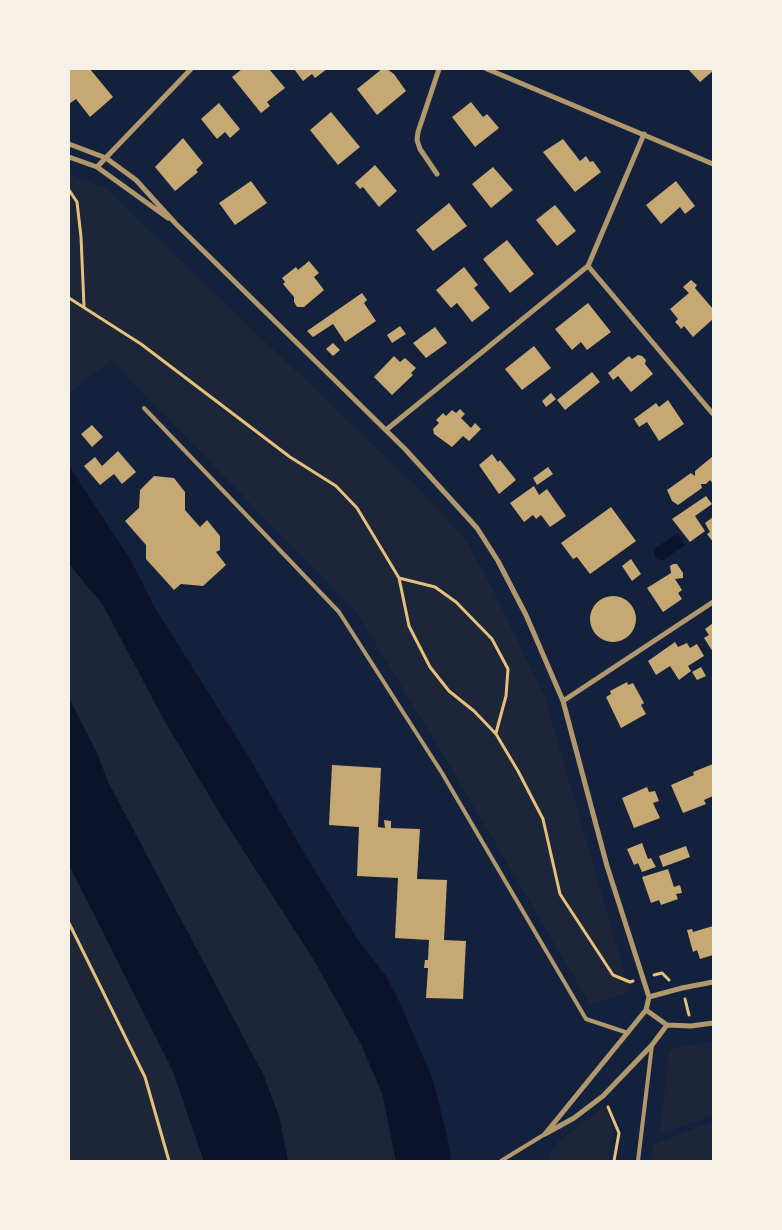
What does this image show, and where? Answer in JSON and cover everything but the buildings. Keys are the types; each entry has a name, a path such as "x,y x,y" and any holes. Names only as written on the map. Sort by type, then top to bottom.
{"street":[{"path":"98,167 191,69"},
{"path":"437,174 420,149 417,140 418,132 440,69"},
{"path":"487,69 713,164"},
{"path":"386,430 588,266 644,134"},
{"path":"69,144 106,158 136,180 176,224 386,430 465,513 485,540 540,645 563,701 600,842 649,997 646,1010 545,1134"},
{"path":"69,157 98,167 176,224"},
{"path":"588,266 713,414"},
{"path":"563,701 713,602"},
{"path":"649,997 713,982"},
{"path":"646,1010 668,1025 691,1026 713,1023"},
{"path":"545,1134 574,1118 604,1096 652,1045 668,1025"}],"lane":[{"path":"144,408 339,612 442,773 586,1019 628,1033"},
{"path":"638,1161 652,1045"},
{"path":"501,1161 545,1134"}],"path":[{"path":"69,190 77,202 82,237 84,307"},
{"path":"69,298 141,344 290,457 336,486 357,508 399,578 409,626 430,667 448,691 474,711 496,734 543,819 560,894 613,975 630,982 662,973 669,980 681,980 691,1026"},
{"path":"399,578 435,587 456,602 492,639 508,669 506,696 496,734"},
{"path":"69,923 146,1077 169,1161"},
{"path":"604,1096 619,1133 614,1161"}],"shaded area":[{"path":"69,174 105,188 423,493 466,541 491,586 544,695 630,992 590,1004 453,771 357,613 111,360 69,393"},
{"path":"69,466 130,559 155,608 244,749 309,861 358,940 386,976 399,1001 433,1080 447,1136 451,1161 396,1161 383,1096 361,1044 312,957 225,822 164,720 103,605 69,564"},
{"path":"678,533 685,545 662,561 655,558 654,549"},
{"path":"69,564 103,605 164,720 225,822 312,957 361,1044 383,1096 396,1161 288,1161 279,1116 264,1076 108,782 98,755 69,698"},
{"path":"69,698 98,755 108,782 264,1076 279,1116 288,1161 204,1161 172,1069 69,865"},
{"path":"69,865 172,1069 204,1161 69,1161"},
{"path":"713,1042 713,1115 661,1134 669,1052 672,1048"},
{"path":"604,1106 614,1128 608,1161 549,1161 551,1153 558,1142"},
{"path":"713,1121 713,1161 651,1161 653,1145"}]}
